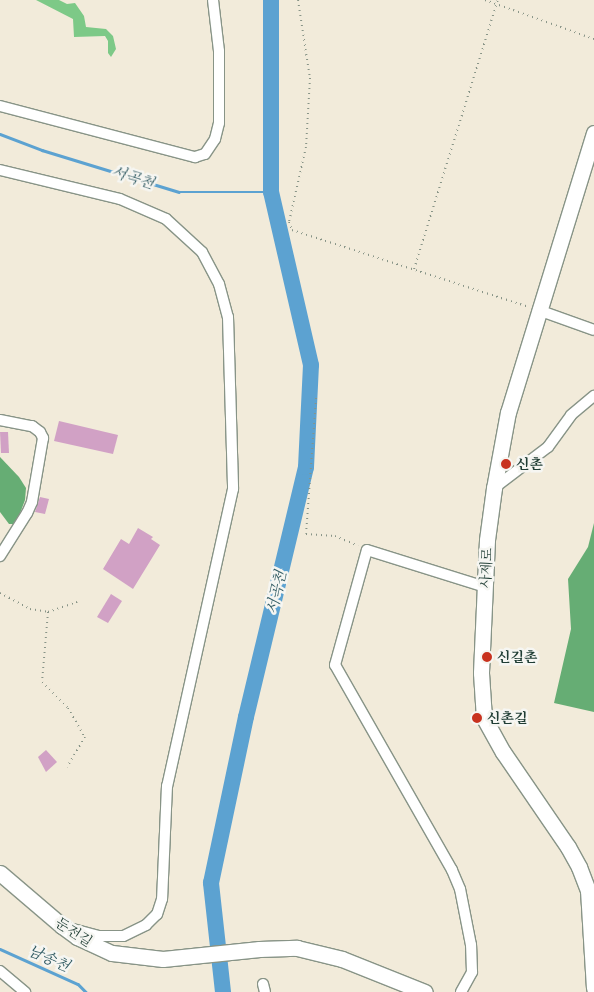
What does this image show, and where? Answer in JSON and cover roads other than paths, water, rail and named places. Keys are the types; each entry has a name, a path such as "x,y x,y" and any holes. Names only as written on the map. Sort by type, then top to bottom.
{"street":[{"path":"0,106 195,157 205,154 215,139 218,123 219,51 212,0"},
{"name":"사제로","path":"593,986 588,890 579,867 503,752 484,718 481,673 485,587 494,488 508,412 594,133"},
{"path":"0,170 120,199 166,219 202,252 220,284 228,317 233,489 167,786 162,899 157,914 146,925 122,936 99,936 62,926"},
{"path":"538,310 594,330"},
{"path":"494,488 548,447 571,415 594,396"},
{"path":"0,420 32,426 40,432 43,438 32,502 28,513 0,556"},
{"path":"461,992 472,972 471,945 460,889 452,870 335,665 367,550 485,587"},
{"name":"둔전길","path":"0,873 77,937 112,953 163,959 260,949 297,948 317,951 342,959 425,992"},
{"path":"0,971 25,992"}],"waterway":[{"name":"서곡천","path":"223,992 211,883 246,717 306,467 311,365 271,192 271,0"},
{"name":"서곡천","path":"0,134 42,150 179,192 271,192"},
{"name":"남송천","path":"0,949 78,984 86,992"}],"place":[{"name":"신촌","path":"506,464"},
{"name":"신길촌","path":"487,657"},
{"name":"신촌길","path":"477,718"}]}
